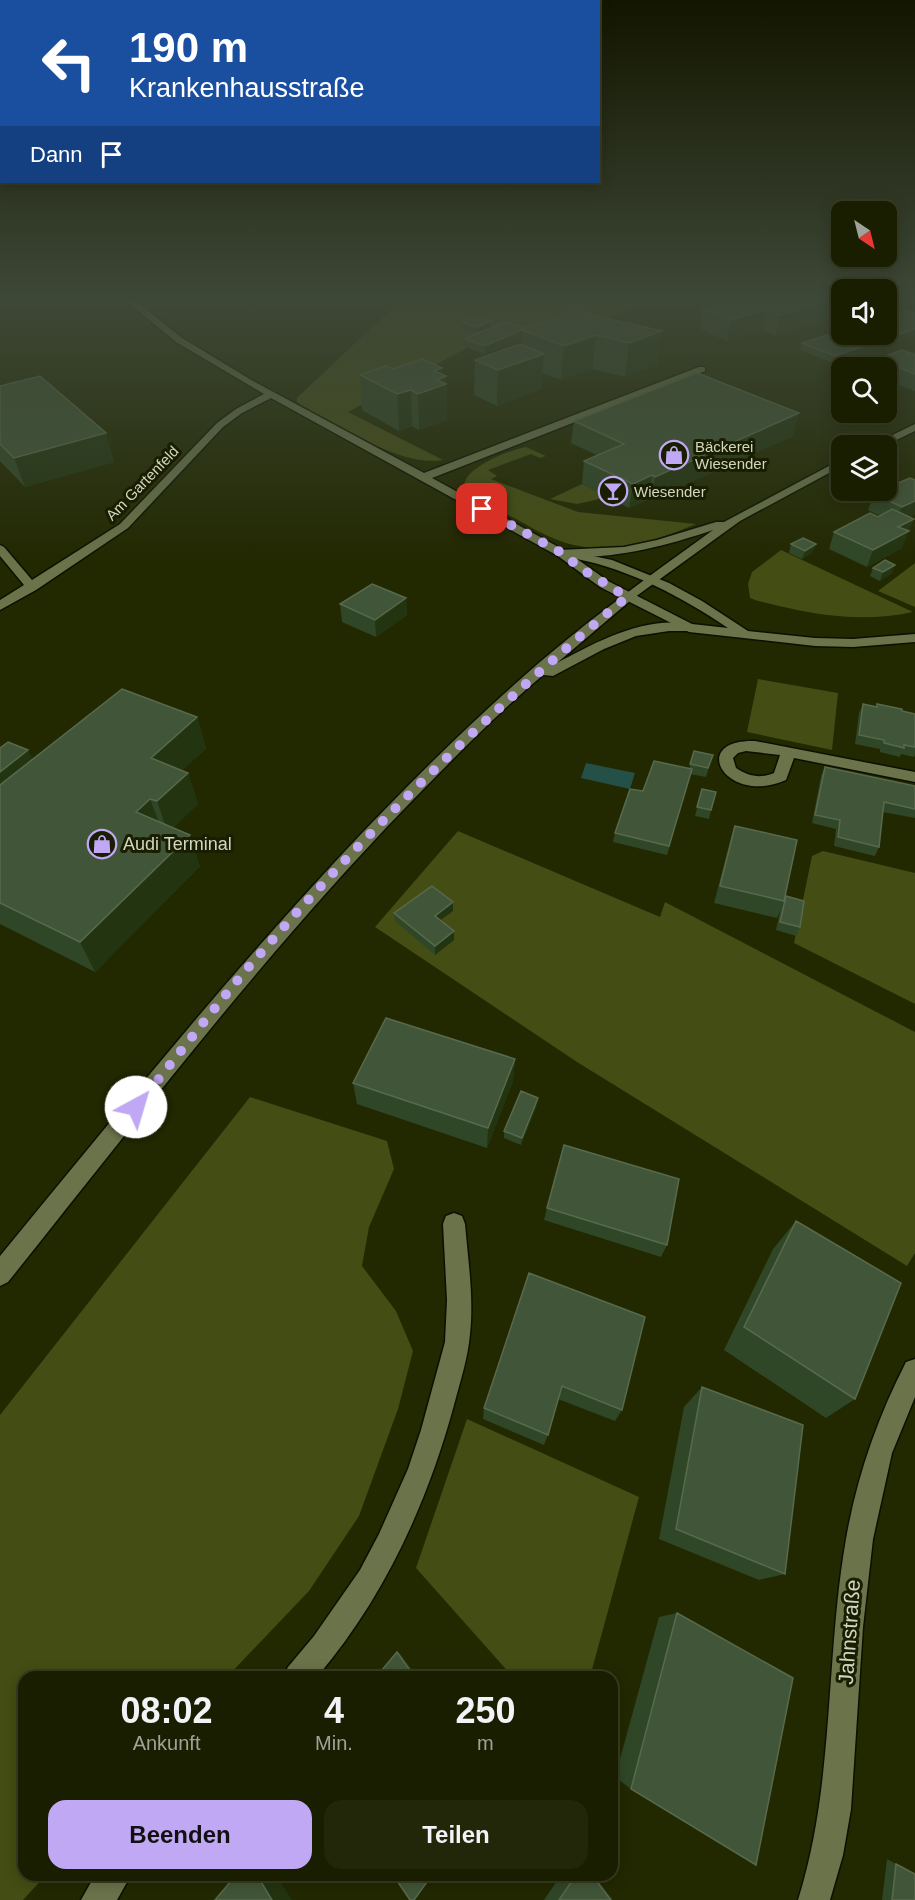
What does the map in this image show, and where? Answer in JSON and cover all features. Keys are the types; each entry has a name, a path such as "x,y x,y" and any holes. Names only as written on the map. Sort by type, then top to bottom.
{"street":[{"path":"256,387 562,553 580,568 627,597 689,628"},
{"path":"422,478 656,387"},
{"name":"Am Gartenfeld","path":"0,606 124,526 220,425 239,411 270,395"},
{"path":"897,436 915,427"},
{"path":"0,1274 247,970 351,853 520,687 627,597 736,519 831,468"},
{"path":"562,553 605,554 648,548 736,519"},
{"path":"0,549 32,587"},
{"path":"562,553 613,564 651,580 725,620 744,634"},
{"path":"520,687 627,634 655,628 689,628 815,642 853,643 915,638"},
{"path":"788,752 915,777"},
{"path":"302,1671 341,1623 387,1546 415,1485 437,1422 459,1326 454,1224"},
{"name":"Jahnstraße","path":"814,1900 821,1880 837,1805 852,1581 865,1504 880,1446 902,1394 915,1371"},
{"path":"97,1900 111,1881"}],"green space":[{"path":"309,387 395,387 348,412 443,460 427,461 393,453 311,411 297,402 297,398"},
{"path":"526,447 546,456 540,458 531,454 488,470 497,476 491,479 578,512 696,524 644,542 609,548 591,548 573,545 543,534 485,503 464,486 472,472 489,460"},
{"path":"582,484 608,497 577,504 550,499"},
{"path":"781,550 913,612 873,617 833,616 750,598 748,584 752,572"},
{"path":"915,563 915,607 878,591"},
{"path":"758,679 838,693 832,750 747,732"},
{"path":"458,831 660,917 665,902 915,1032 915,1253 907,1266 577,1062 375,927"},
{"path":"823,851 915,873 915,1004 794,943 812,856"},
{"path":"250,1097 387,1141 394,1169 369,1227 362,1266 396,1311 413,1351 398,1409 359,1516 309,1591 233,1671 18,1671 18,1881 40,1881 23,1900 0,1900 0,1415"},
{"path":"467,1419 639,1497 592,1671 508,1671 416,1568"}],"water":[{"path":"586,763 635,773 630,789 581,778"}],"building":[{"path":"0,387 52,387 106,433 14,458 0,444"},
{"path":"383,387 439,387 418,394 411,390 397,394"},
{"name":"Bäckerei Wiesender","path":"662,387 732,387 799,413 655,477 652,475 633,484 584,461 624,444 574,421"},
{"path":"910,478 915,480 915,501 902,507 889,501 897,501 897,483"},
{"path":"892,509 914,519 898,527 909,531 873,550 834,532 870,513 878,517"},
{"path":"803,538 816,544 805,551 791,544"},
{"path":"885,560 895,565 883,572 873,568"},
{"path":"372,584 406,598 375,620 340,604"},
{"path":"122,689 197,717 151,758 188,773 157,801 150,799 136,812 190,835 80,942 0,903 0,785"},
{"path":"863,704 877,707 877,704 915,714 915,747 904,745 904,748 884,743 884,740 859,735"},
{"path":"8,742 28,750 0,772 0,748"},
{"path":"694,751 713,755 708,768 690,764"},
{"path":"654,761 692,769 669,846 615,833 630,789 643,791"},
{"path":"825,767 915,786 915,809 884,802 879,847 838,837 840,820 815,815"},
{"path":"702,789 716,792 711,810 697,807"},
{"path":"735,826 797,840 784,901 720,886"},
{"path":"432,886 453,902 435,916 454,931 435,946 394,913"},
{"path":"786,896 804,901 800,927 780,922"},
{"path":"386,1018 515,1059 488,1128 353,1083"},
{"path":"521,1091 538,1098 522,1138 504,1131"},
{"path":"564,1145 679,1179 667,1245 547,1208"},
{"path":"796,1221 901,1283 855,1399 744,1327"},
{"path":"529,1273 645,1317 622,1410 562,1386 548,1435 484,1408"},
{"path":"702,1387 803,1425 785,1574 676,1529"},
{"path":"677,1613 793,1678 756,1865 631,1789"},
{"path":"397,1652 411,1671 381,1671"},
{"path":"896,1864 915,1874 915,1900 892,1900"},
{"path":"231,1881 261,1881 272,1900 215,1900"},
{"path":"397,1881 428,1881 414,1900 410,1900"},
{"path":"572,1881 597,1881 611,1900 559,1900"}],"place":[{"name":"Bäckerei Wiesender","path":"674,455"},
{"name":"Wiesender","path":"613,491"},
{"name":"Audi Terminal","path":"102,844"}],"route":[{"path":"136,1107 247,970 351,853 520,687 627,597 580,568 562,553 482,509"}]}
